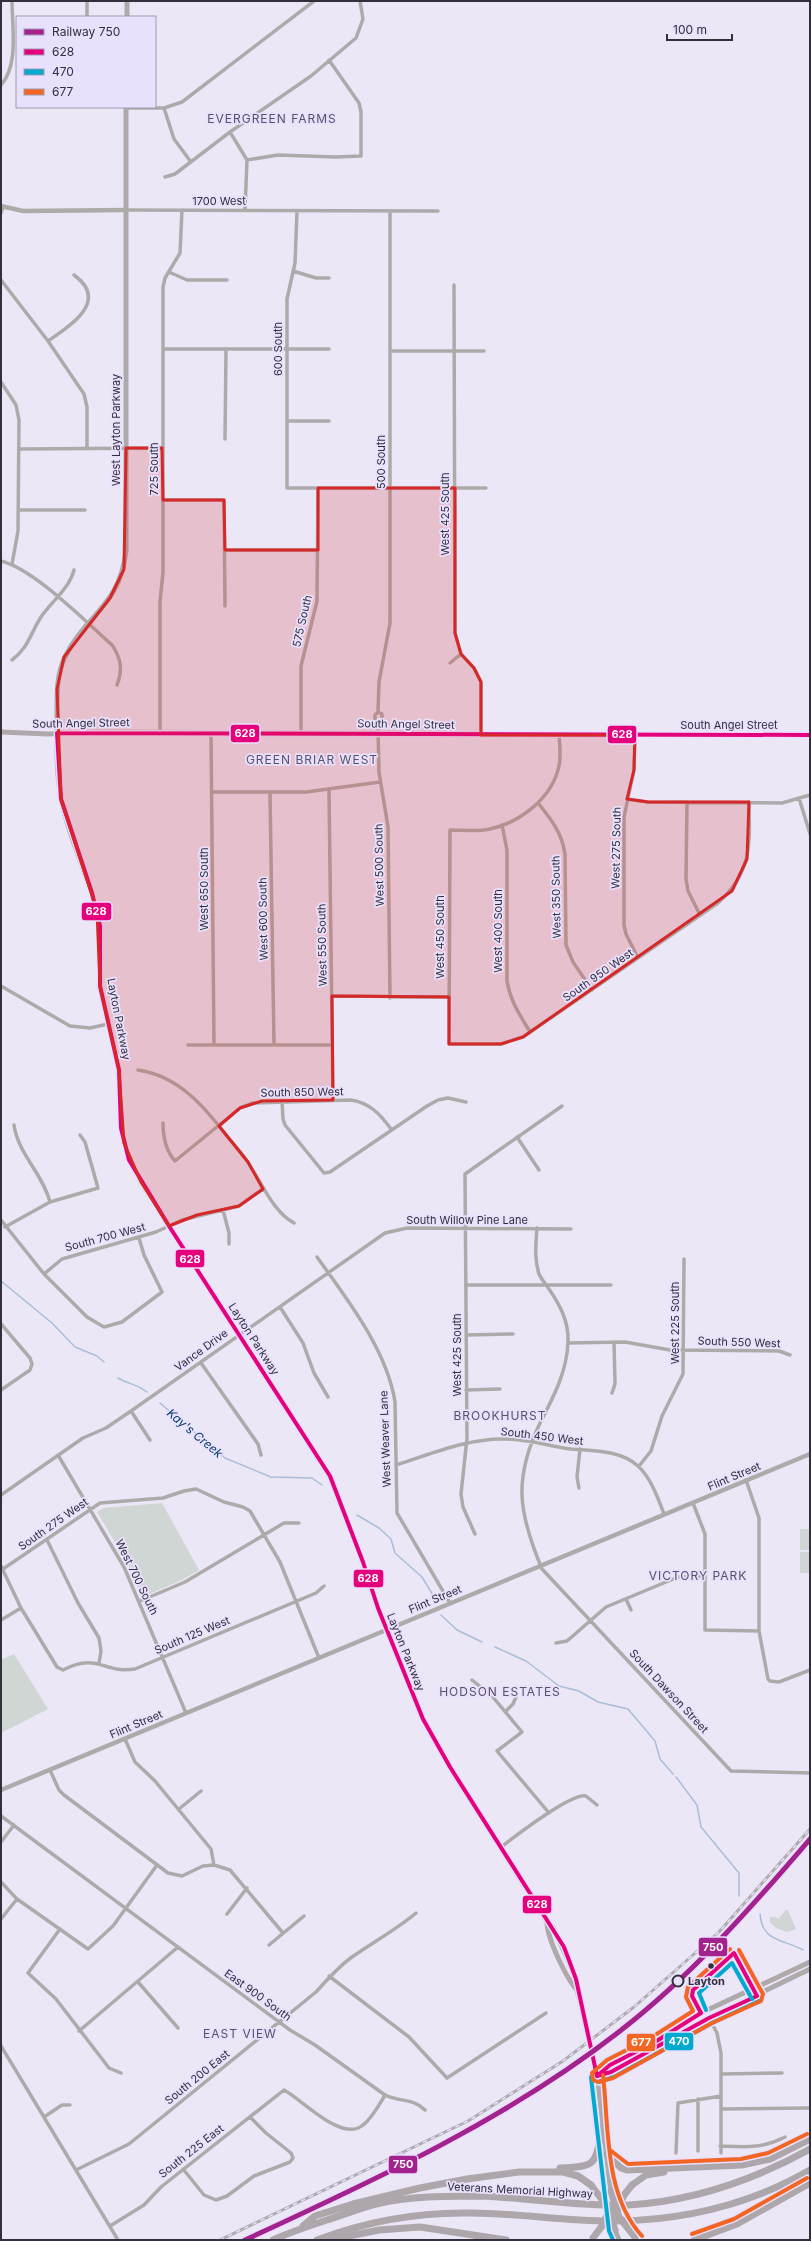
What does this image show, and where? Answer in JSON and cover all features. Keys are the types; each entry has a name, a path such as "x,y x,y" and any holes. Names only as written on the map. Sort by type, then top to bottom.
{"highway":[{"path":"299,2229 315,2216 396,2193 467,2179 583,2167 590,2164 596,2156 603,2126"},
{"path":"606,2154 620,2168 626,2170 717,2168 756,2163 770,2159 810,2139"},
{"name":"Veterans Memorial Highway","path":"273,2240 299,2229 376,2204 438,2196 482,2196 597,2205 629,2205 670,2200 712,2191 751,2178 810,2149"},
{"path":"592,2239 632,2185 651,2174 686,2169"},
{"path":"317,2240 367,2224 436,2214 472,2213 586,2221 617,2221 695,2213 747,2200 810,2170"},
{"path":"538,2171 570,2173 581,2178 591,2185 636,2239"},
{"path":"694,2240 742,2221 810,2184"},
{"path":"610,2188 614,2220"},
{"path":"612,2204 616,2237"},
{"path":"329,2240 378,2230 420,2227 506,2240"}],"main road":[{"path":"127,1 127,16"},
{"name":"West Layton Parkway","path":"57,733 57,690 60,671 72,645 110,598 124,570 126,551 126,108"},
{"name":"South Angel Street","path":"1,732 301,733 378,730 481,735 810,735"},
{"name":"Layton Parkway","path":"57,733 61,799 97,910 100,926 100,986 119,1070 121,1128 126,1149 141,1182 168,1226 330,1476 387,1630 423,1719 450,1768 547,1922 553,1927 566,1953 576,1978 577,1990 596,2068 616,2237"},
{"path":"597,2076 610,2065 646,2047 709,2009 810,1962"},
{"path":"597,2076 611,2072 709,2018 810,1969"}],"street":[{"path":"1,85 11,65 12,1"},
{"path":"87,1 87,16"},
{"path":"126,108 164,108 182,102 314,1"},
{"path":"165,177 175,174 230,132 311,76 356,38 362,25 363,8 360,1"},
{"path":"247,160 278,155 336,157 361,156 361,112 359,103 330,60"},
{"path":"164,108 174,139 191,162"},
{"path":"230,132 247,160 245,210"},
{"path":"1,213 2,207"},
{"name":"1700 West","path":"2,207 23,211 438,211"},
{"name":"725 South","path":"160,732 160,602 163,572 163,287 168,272 180,252 182,210"},
{"name":"600 South","path":"297,211 297,251 287,299 287,488 318,488"},
{"name":"500 South","path":"378,712 382,714 382,726 378,730 375,725 375,714 378,712 379,682 390,623 390,211"},
{"path":"293,271 316,278 329,278"},
{"path":"168,272 187,280 227,280"},
{"path":"48,341 78,319 86,309 88,291 84,282 74,275"},
{"path":"1,280 48,341 84,394 87,407 86,449"},
{"name":"West 425 South","path":"454,285 455,633 461,654 474,668 480,682 481,735"},
{"path":"163,349 329,349"},
{"path":"225,439 226,350"},
{"path":"390,351 484,352"},
{"path":"1,382 16,405 19,420 19,510 17,540 12,564"},
{"path":"287,421 329,420"},
{"path":"19,449 162,448"},
{"path":"318,488 486,488"},
{"name":"575 South","path":"301,733 301,666 317,601 318,488"},
{"path":"163,500 224,500 225,606"},
{"path":"19,510 85,510"},
{"path":"224,550 318,550"},
{"path":"1,561 12,564 32,576 112,645 118,654 121,666 117,685"},
{"path":"12,660 22,652 40,618 71,580 74,570"},
{"path":"450,663 461,654"},
{"name":"West 500 South","path":"378,730 380,782 388,827 390,998"},
{"name":"West 650 South","path":"211,732 214,1045"},
{"path":"502,825 517,818 538,803 550,789 559,766 560,735"},
{"name":"West 275 South","path":"635,735 634,770 626,799 624,816 624,925 628,941 638,958"},
{"path":"212,792 329,791 380,782"},
{"name":"West 550 South","path":"329,791 333,1100"},
{"name":"West 600 South","path":"270,792 274,1045"},
{"path":"626,799 648,802 782,803 810,794"},
{"path":"799,798 810,834"},
{"path":"687,802 686,879 688,891 700,915"},
{"name":"South 950 West","path":"449,1044 501,1044 514,1041 530,1032 718,903 732,891 745,869 749,848 749,802"},
{"name":"West 350 South","path":"538,803 554,822 563,842 565,854 566,945 572,962 592,990"},
{"name":"West 450 South","path":"449,1044 450,830 477,831 502,825"},
{"name":"West 400 South","path":"502,825 507,850 507,981 510,995 515,1007 530,1032"},
{"path":"1,986 70,1026 90,1028 108,1024"},
{"path":"332,996 390,998 449,997"},
{"path":"188,1045 332,1045"},
{"path":"138,1070 150,1072 191,1094 204,1106 248,1162 263,1189 287,1219 294,1223"},
{"path":"282,1101 283,1119 285,1125 324,1173 330,1172 391,1129 438,1100 448,1098 466,1102"},
{"name":"South 850 West","path":"163,1123 163,1134 170,1156 175,1161 247,1105 262,1101 333,1100 362,1102 377,1112 391,1129"},
{"path":"539,1170 517,1137 562,1106"},
{"path":"14,1125 18,1142 42,1181 50,1202"},
{"path":"5,1227 50,1202 98,1188 85,1142 80,1135"},
{"name":"West 425 South","path":"475,1534 463,1507 461,1494 466,1443 465,1174 517,1137"},
{"name":"South 700 West","path":"44,1274 62,1259 139,1238 197,1215 239,1206 263,1189"},
{"path":"223,1210 229,1233 229,1244"},
{"path":"1,1220 5,1227 44,1274 87,1317 104,1328 122,1322 162,1292 144,1255 139,1238"},
{"name":"South Willow Pine Lane","path":"328,1273 385,1233 407,1228 571,1229"},
{"path":"537,1228 538,1268 540,1275 564,1315 568,1329 568,1343 560,1383 532,1442 523,1467 521,1487 522,1505 526,1527 540,1565"},
{"name":"West Weaver Lane","path":"317,1257 358,1316 387,1371 395,1402 397,1513 450,1603"},
{"name":"West 225 South","path":"639,1466 651,1451 662,1416 683,1374 685,1350 684,1259"},
{"path":"678,1266 684,1266"},
{"name":"Vance Drive","path":"1,1495 83,1438 106,1428 328,1273"},
{"path":"466,1285 611,1286"},
{"path":"280,1307 303,1343 314,1374 328,1397"},
{"path":"1,1324 30,1358 32,1364 30,1370 1,1390"},
{"path":"466,1335 513,1334"},
{"path":"612,1393 615,1384 614,1342"},
{"name":"South 550 West","path":"568,1343 614,1342 639,1344 664,1349 779,1351 790,1354"},
{"path":"201,1363 258,1444 261,1455"},
{"path":"466,1390 500,1389"},
{"path":"130,1411 150,1440"},
{"name":"South 450 West","path":"396,1465 466,1443 494,1439 532,1442 550,1446 612,1453 623,1456 639,1466"},
{"path":"579,1488 577,1477 580,1449"},
{"name":"Flint Street","path":"1,1790 810,1454"},
{"name":"West 700 South","path":"58,1455 124,1567 140,1601 186,1713"},
{"path":"639,1466 653,1487 664,1514"},
{"path":"746,1480 760,1518 759,1631 768,1678 770,1681 779,1682 810,1670"},
{"name":"South 275 West","path":"2,1568 47,1540 91,1509 109,1501 163,1498 184,1491 196,1489 224,1502 243,1507 250,1511 280,1562 319,1658"},
{"path":"693,1503 705,1534 704,1630 759,1631"},
{"path":"140,1601 185,1582 284,1523 299,1523"},
{"path":"47,1540 78,1603 99,1638 101,1651 99,1663"},
{"name":"South Dawson Street","path":"540,1565 546,1574 731,1771 810,1773"},
{"path":"1,1620 21,1608 2,1568"},
{"path":"556,1643 567,1641 606,1607 678,1577 704,1576"},
{"name":"South 125 West","path":"21,1608 56,1667 63,1670 86,1662 99,1663 118,1670 126,1671 135,1669 316,1593 324,1586"},
{"path":"626,1599 631,1610"},
{"path":"472,1680 492,1696 522,1732 497,1751 549,1813"},
{"path":"506,1711 513,1704 516,1697"},
{"path":"125,1739 135,1762 155,1780 211,1849 214,1865"},
{"path":"50,1770 59,1790 64,1795 168,1873 182,1876 203,1866 214,1865 230,1870 247,1888 283,1933"},
{"path":"179,1808 200,1791"},
{"path":"500,1848 549,1813 577,1796 586,1796 597,1805"},
{"name":"East 900 South","path":"1,1816 178,1948 280,2022 385,2095 391,2098 411,2101 419,2104 425,2110"},
{"path":"1,1842 14,1825"},
{"path":"1,1882 17,1899 88,1949 113,1926 157,1865"},
{"path":"227,1914 247,1888"},
{"path":"1,1919 17,1899"},
{"name":"South 200 East","path":"76,2170 129,2144 316,1992 329,1976 351,1958 402,1925 416,1913"},
{"path":"269,1945 304,1916"},
{"path":"60,1929 28,1973 56,2000 109,2068 121,2073"},
{"path":"79,2031 178,1948"},
{"path":"329,1976 409,2037 447,2078 546,2013"},
{"path":"138,1982 178,2028"},
{"path":"709,2018 720,2041 721,2153"},
{"path":"1,2046 118,2240"},
{"path":"721,2074 782,2073"},
{"name":"South 225 East","path":"110,2226 144,2205 161,2186 284,2090 335,2126 346,2130 354,2130 363,2125 385,2095"},
{"path":"676,2153 677,2105 681,2101 721,2096"},
{"path":"698,2099 698,2151"},
{"path":"44,2117 62,2105 70,2105"},
{"path":"721,2110 810,2108"},
{"path":"183,2169 204,2194 216,2200 227,2196 250,2178 284,2165 293,2158 291,2153 266,2133 250,2117"},
{"path":"720,2146 759,2147 770,2145 785,2137"}],"highlighted area":[{"path":"126,448 162,448 163,500 224,500 225,550 318,550 318,488 455,488 455,633 461,654 474,668 481,682 481,735 635,735 634,770 627,799 648,802 749,802 747,859 732,891 523,1037 501,1044 449,1044 449,997 332,996 333,1100 262,1101 240,1108 219,1126 248,1162 263,1189 239,1206 197,1215 169,1226 141,1182 124,1143 119,1070 100,986 97,911 61,799 57,689 64,657 110,598 124,569"}],"shaded area":[{"path":"162,1503 199,1570 182,1580 142,1597 128,1564 97,1512 103,1508"},
{"path":"800,1529 810,1529 810,1550 800,1550"},
{"path":"800,1552 810,1552 810,1573 800,1573"},
{"path":"14,1654 48,1709 1,1733 1,1660"},
{"path":"786,1910 788,1910 796,1929 787,1932 776,1928 770,1922 770,1916 773,1918 775,1916 778,1919"}],"waterway":[{"name":"Kay's Creek","path":"1,1281 52,1323 75,1347 97,1356 104,1362"},
{"name":"Kay's Creek","path":"118,1378 147,1392"},
{"name":"Kay's Creek","path":"160,1403 225,1458 271,1477 312,1478 322,1485"},
{"name":"Kay's Creek","path":"357,1515 379,1528 391,1539 395,1553 422,1577 436,1600"},
{"name":"Kay's Creek","path":"441,1615 457,1630 482,1642"},
{"name":"Kay's Creek","path":"495,1647 526,1661 559,1686 579,1691 598,1702 628,1709 655,1741 660,1759 673,1774"},
{"name":"Kay's Creek","path":"676,1777 697,1805 701,1827 739,1873 739,1896"},
{"name":"Kay's Creek","path":"760,1914 762,1923 769,1935 803,1950"}],"railway":[{"path":"220,2240 468,2121 563,2061 634,2007 719,1932 810,1829"}],"rail line":[{"name":"750","path":"245,2240 342,2195 438,2146 532,2093 576,2063 620,2031 671,1988 743,1916 810,1839"}],"transit line":[{"name":"628","path":"57,733 61,799 92,893 100,926 100,986 119,1070 121,1128 129,1160 169,1226 330,1476 363,1562 378,1608 423,1719 450,1767 564,1947 576,1979 597,2076"},
{"name":"628","path":"57,733 810,735"},
{"name":"677","path":"730,1949 688,1987 686,1997 693,2011 652,2037 607,2060 592,2073 593,2080 598,2082 613,2078 712,2023 761,2001 763,1994 739,1950"},
{"name":"628","path":"734,1953 757,1996 709,2018 611,2072 597,2076 610,2065 655,2042 701,2013 692,1996 693,1990 734,1953"},
{"name":"470","path":"706,2010 699,1993 732,1963 752,1999"},
{"name":"470","path":"599,2082 614,2077 712,2023 759,2001"},
{"name":"677","path":"603,2075 610,2160 615,2181 621,2201 630,2219 642,2236"},
{"name":"470","path":"591,2077 609,2231 613,2240"},
{"name":"677","path":"610,2150 628,2164 741,2159 768,2153 807,2134"},
{"name":"677","path":"692,2234 734,2219 807,2178"}],"place":[{"name":"Layton","path":"678,1981"}],"district":[{"name":"EVERGREEN FARMS","path":"272,118"},
{"name":"GREEN BRIAR WEST","path":"312,759"},
{"name":"BROOKHURST","path":"500,1415"},
{"name":"VICTORY PARK","path":"698,1575"},
{"name":"HODSON ESTATES","path":"500,1691"},
{"name":"EAST VIEW","path":"240,2033"}]}
